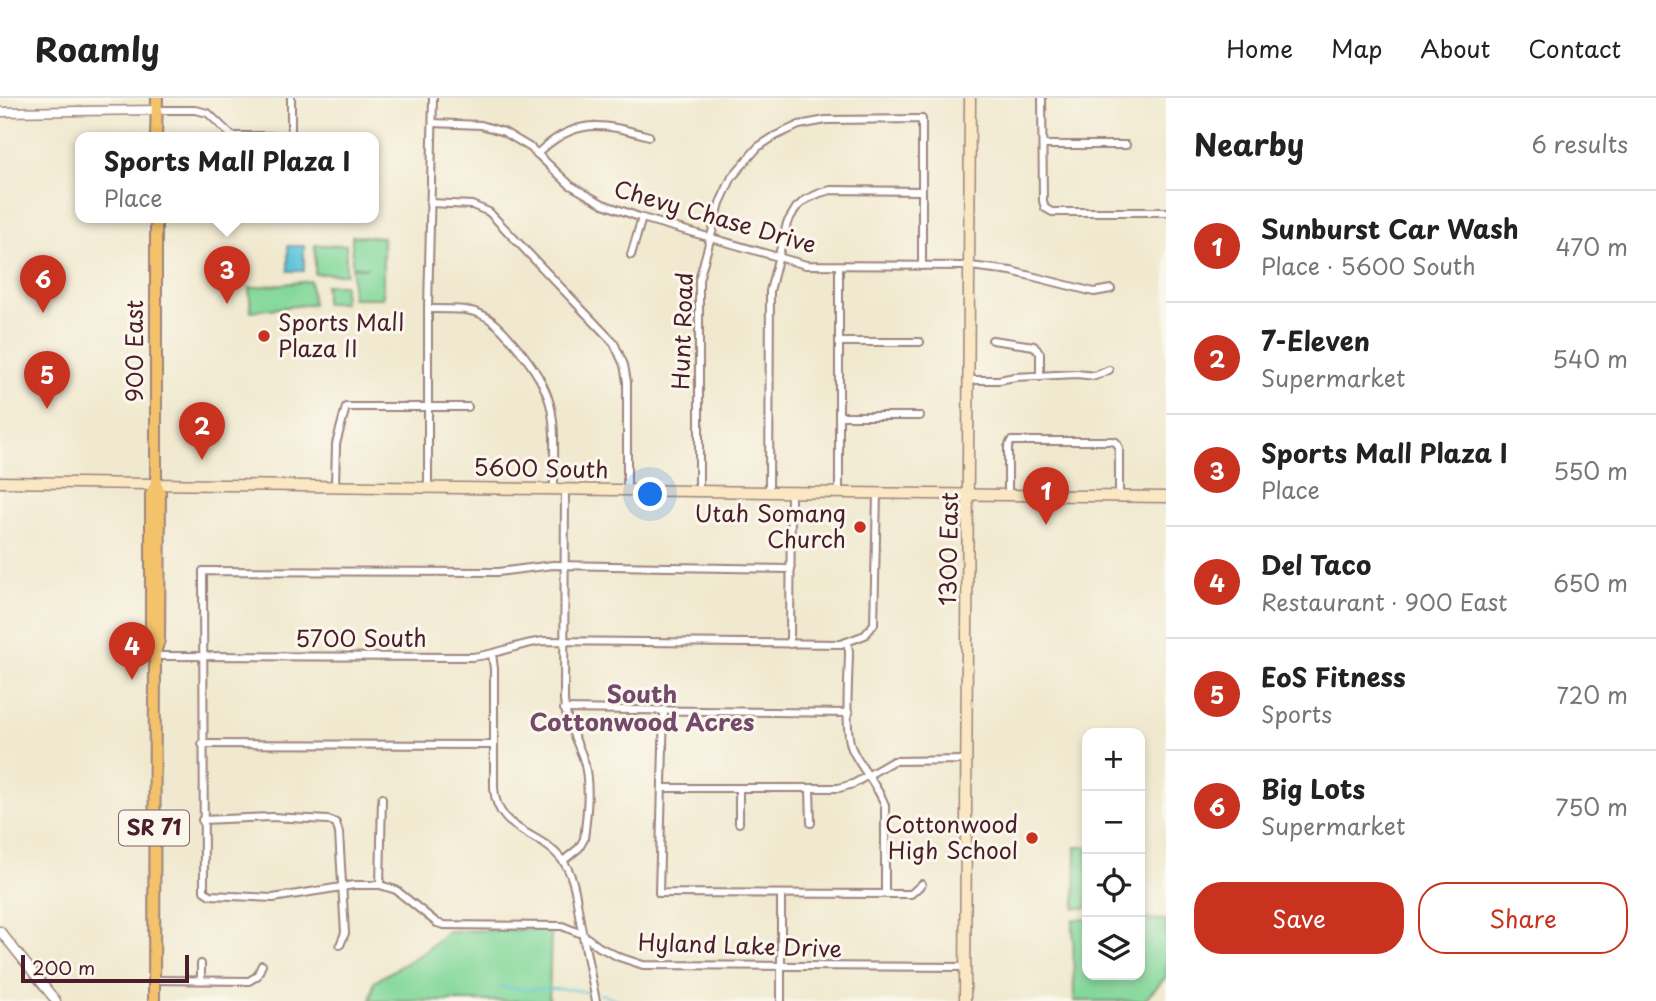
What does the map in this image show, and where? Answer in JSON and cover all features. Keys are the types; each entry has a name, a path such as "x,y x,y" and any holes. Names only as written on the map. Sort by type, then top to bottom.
{"main road":[{"name":"1300 East","path":"965,1001 971,98"},
{"path":"156,104 156,132"},
{"name":"900 East","path":"154,1001 155,656 151,640 151,494 156,483 156,223"},
{"name":"5600 South","path":"0,482 1166,497"}],"street":[{"path":"291,98 291,132"},
{"path":"428,487 428,309 433,98"},
{"path":"1042,98 1045,208 1052,212 1166,212"},
{"path":"0,112 156,104 208,113 228,132"},
{"name":"Hunt Road","path":"699,491 699,280 709,237 732,177 750,154 775,135 799,125 826,120 922,119 922,191"},
{"name":"Chevy Chase Drive","path":"433,123 473,124 496,129 518,139 561,177 614,209 806,265 970,266 1011,271 1094,292 1111,289"},
{"path":"537,154 557,137 585,126 614,126 649,136"},
{"path":"1043,145 1126,145"},
{"path":"769,492 769,301 777,257 787,223 793,213 800,204 815,194 831,190 922,191 922,266"},
{"path":"430,203 472,205 489,212 614,343 624,365 627,382 627,490"},
{"path":"631,255 642,218"},
{"path":"839,266 839,493"},
{"path":"428,309 466,310 487,316 500,326 534,367 552,408 564,566 564,709 570,731 583,759 586,778 584,839 579,848 563,861"},
{"path":"992,340 1034,346 1040,355 1040,377"},
{"path":"839,342 920,342"},
{"path":"970,380 1077,374 1095,376 1109,370"},
{"path":"335,486 335,444 346,407 468,407"},
{"path":"839,416 920,416"},
{"path":"1007,495 1008,447 1011,441 1116,442 1119,447 1119,497"},
{"path":"790,644 791,492"},
{"path":"877,494 876,617 865,635 847,642 851,746 880,792 885,805 885,894"},
{"path":"382,798 380,885 343,887 273,898 211,895 204,891 203,571 498,572 544,565 791,569"},
{"name":"5700 South","path":"155,656 472,657 532,642 847,642"},
{"path":"492,654 494,796 501,814 515,827 540,839 563,861 571,880 596,1001"},
{"path":"564,709 849,713"},
{"path":"664,710 659,893 911,894 922,884"},
{"path":"202,744 494,745"},
{"path":"662,788 839,788 853,784 893,761 967,760"},
{"path":"738,788 739,823"},
{"path":"810,789 811,823"},
{"path":"202,820 272,817 332,820 338,827 343,887 345,933 340,945"},
{"name":"Hyland Lake Drive","path":"380,885 396,890 437,923 562,926 582,934 608,952 643,965 965,967"},
{"path":"781,894 781,1001"},
{"path":"0,931 56,1001"},
{"path":"201,964 201,980"},
{"path":"154,980 249,981 257,976 262,965"}],"green space":[{"path":"352,236 383,237 383,298 352,298 352,268 368,268 352,266"},
{"path":"315,245 346,245 346,274 315,274"},
{"path":"310,281 313,304 251,311 249,288"},
{"path":"325,285 344,285 344,303 325,303"},
{"path":"1076,847 1082,847 1082,908 1075,908"},
{"path":"1073,919 1082,919 1082,980 1145,980 1145,919 1166,920 1166,977 1144,1001 1074,1001"},
{"path":"551,929 549,1001 370,1001 374,982 424,952 448,931"}],"water":[{"path":"288,246 304,246 304,271 288,271"}],"waterway":[{"path":"499,986 568,989 590,993"},
{"path":"600,994 622,1001"}],"place":[{"name":"Sports Mall Plaza I","path":"227,304"},
{"name":"Big Lots","path":"43,313"},
{"name":"Sports Mall Plaza II","path":"264,336"},
{"name":"EoS Fitness","path":"47,409"},
{"name":"7-Eleven","path":"202,460"},
{"name":"Sunburst Car Wash","path":"1046,525"},
{"name":"Utah Somang Church","path":"860,527"},
{"name":"Del Taco","path":"132,680"},
{"name":"Cottonwood High School","path":"1032,838"}],"district":[{"name":"South Cottonwood Acres","path":"642,709"}]}
